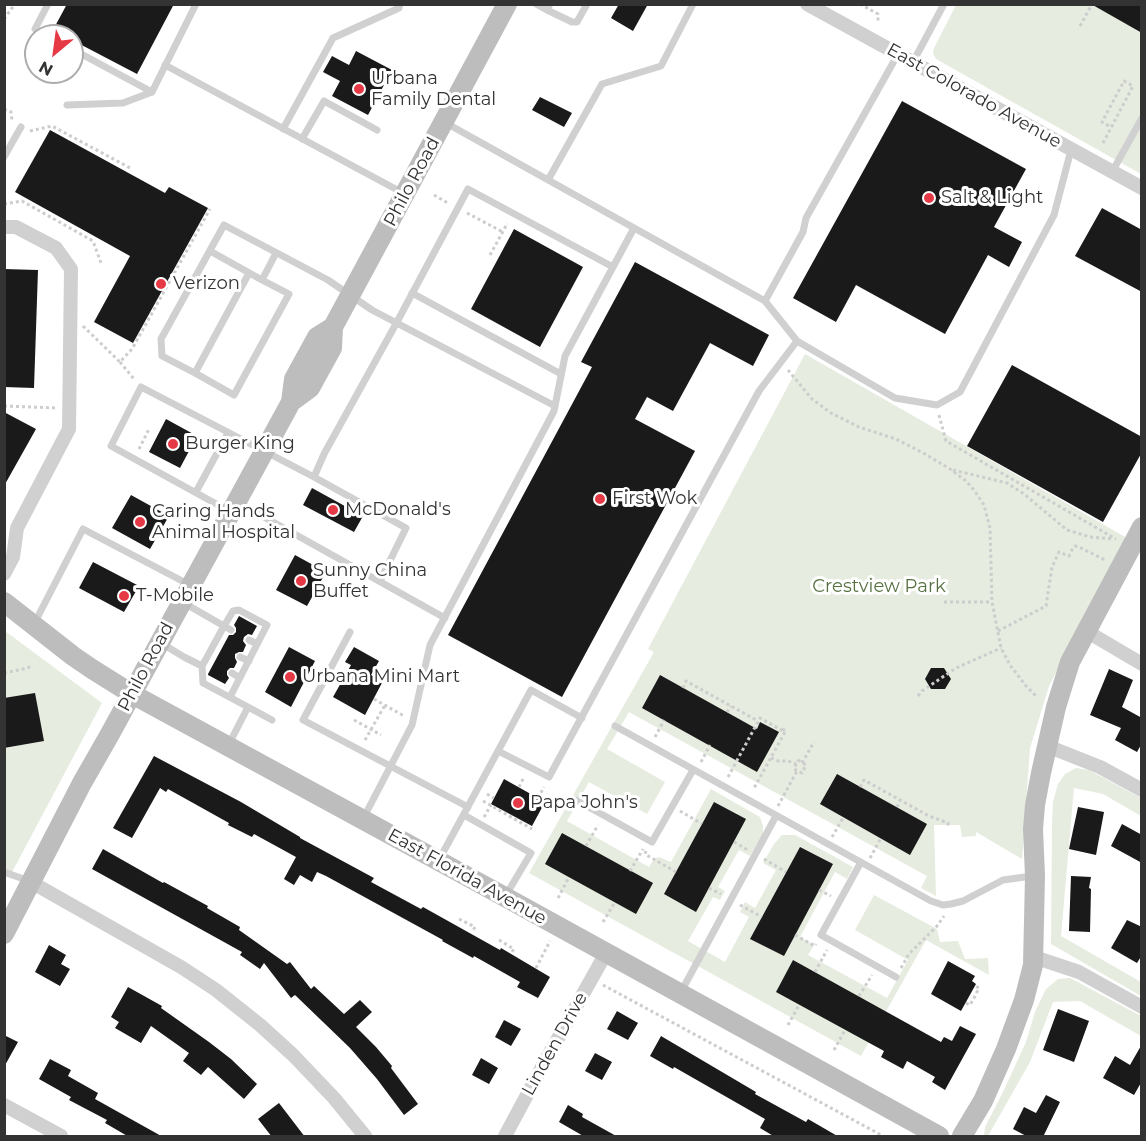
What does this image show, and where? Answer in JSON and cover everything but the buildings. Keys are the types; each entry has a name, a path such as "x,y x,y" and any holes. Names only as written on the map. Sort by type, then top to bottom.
{"main road":[{"name":"Philo Road","path":"4,934 82,783 263,451 291,402 310,388 332,348 333,327 444,122 502,6"},
{"path":"962,1137 983,1101 1006,1049 1024,1000 1034,957 1035,805 1056,707 1070,662 1086,631 1123,544 1142,527"},
{"name":"East Florida Avenue","path":"4,602 92,669 132,694 939,1137"}],"street":[{"name":"East Colorado Avenue","path":"807,4 1142,188"},
{"path":"4,227 16,227 56,248 71,269 69,429 17,528 14,557 4,574"},
{"path":"1086,631 1142,664"},
{"path":"1047,746 1100,767 1142,790"},
{"path":"31,882 181,967 216,990 293,1055 334,1098 365,1137"},
{"name":"Linden Drive","path":"505,1137 606,953"},
{"path":"1034,957 1079,972 1142,1006"},
{"path":"4,1105 60,1137"}],"lane":[{"path":"38,24 48,4"},
{"path":"68,105 123,103 152,92 196,4"},
{"path":"283,129 333,38 399,8 400,4"},
{"path":"536,4 549,7 572,22 577,22 587,4"},
{"path":"548,180 602,84 661,66 693,4"},
{"path":"913,63 944,4"},
{"path":"765,301 803,232 806,218 898,54"},
{"path":"84,55 152,92"},
{"path":"165,65 405,194"},
{"path":"302,139 324,101 377,130"},
{"path":"1112,172 1142,118"},
{"path":"444,122 765,301 797,341 895,398 937,405 960,392 1048,225 1053,215 1071,150"},
{"path":"4,157 21,127"},
{"path":"314,477 324,454 468,189 613,267"},
{"path":"210,251 289,294 234,395 162,356 161,339 224,225 328,280 372,310 555,406"},
{"path":"363,819 414,721 430,645 554,411 565,356 634,228"},
{"path":"262,280 276,253"},
{"path":"195,374 249,273"},
{"path":"412,293 561,374"},
{"path":"498,751 549,777 759,391 797,341"},
{"path":"380,582 406,528 314,477 141,387 111,446 196,492 234,507 380,582 445,618"},
{"path":"196,492 228,433"},
{"path":"34,626 83,529 186,594 231,630"},
{"path":"230,698 267,625 239,610 233,611 202,666 203,683 230,698 272,720"},
{"path":"350,632 303,720 468,807"},
{"path":"249,640 257,644"},
{"path":"160,642 202,666"},
{"path":"214,642 222,647"},
{"path":"240,657 249,661"},
{"path":"206,659 214,663"},
{"path":"232,673 240,678"},
{"path":"439,861 531,690 582,718"},
{"path":"228,746 248,707"},
{"path":"615,726 931,901 951,904 963,901 1004,880 1035,876"},
{"path":"576,800 650,841 695,771"},
{"path":"464,815 531,853 505,897"},
{"path":"680,994 775,815"},
{"path":"864,864 821,935 897,977"},
{"path":"4,872 31,882"}],"path":[{"path":"4,20 15,4"},
{"path":"861,4 878,14 878,21"},
{"path":"1080,26 1092,4"},
{"path":"1102,143 1111,127 1133,86 1124,81 1102,122 1111,127"},
{"path":"4,109 11,112 13,123 29,132 52,126 132,169"},
{"path":"4,204 22,201 93,241 101,263"},
{"path":"120,362 132,349 210,209"},
{"path":"490,255 507,224 517,229"},
{"path":"71,313 120,362 141,387"},
{"path":"781,363 812,399 831,413 860,427 896,439 936,460 970,485 984,505 990,528 992,602 1001,648 1010,665 1036,696"},
{"path":"937,405 946,441 1123,544"},
{"path":"4,406 69,409"},
{"path":"134,458 149,429"},
{"path":"950,469 1006,483 1024,494 1067,530 1123,544"},
{"path":"997,631 1046,606 1052,567 1059,552 1069,556 1075,546 1105,560"},
{"path":"944,602 992,602"},
{"path":"918,696 956,668 1001,648"},
{"path":"4,673 28,668 32,664"},
{"path":"683,688 686,681 758,722"},
{"path":"374,699 414,721"},
{"path":"359,749 385,705"},
{"path":"727,712 731,706"},
{"path":"723,786 760,718 783,731"},
{"path":"354,720 381,735"},
{"path":"650,746 664,720"},
{"path":"748,800 785,732 783,731 786,726"},
{"path":"802,763 814,742"},
{"path":"695,771 710,745"},
{"path":"771,758 796,764"},
{"path":"775,815 796,773 794,769 798,760 806,765 802,773 796,773"},
{"path":"860,787 864,780 929,816 948,823 948,828"},
{"path":"474,796 532,829"},
{"path":"897,807 900,801"},
{"path":"672,807 702,824"},
{"path":"586,846 603,815"},
{"path":"828,844 843,818"},
{"path":"864,864 881,838"},
{"path":"630,871 650,841"},
{"path":"650,841 645,854 676,872"},
{"path":"558,898 568,877"},
{"path":"603,922 615,902"},
{"path":"897,977 909,954 937,926 951,904"},
{"path":"459,919 475,927 472,932"},
{"path":"536,968 558,927"},
{"path":"795,935 815,946 821,935"},
{"path":"499,940 514,949 511,953"},
{"path":"815,972 832,942"},
{"path":"860,996 877,966"},
{"path":"603,985 883,1137"},
{"path":"966,1003 970,1005 975,996 979,988 975,986"},
{"path":"788,1025 799,1005"},
{"path":"834,1050 845,1030"}],"green space":[{"path":"956,5 1141,5 1141,174 936,59 933,53 934,48"},
{"name":"Crestview Park","path":"805,354 1127,538 1049,686 1030,748 1022,859 976,832 976,836 962,837 960,825 934,825 936,896 921,888 927,876 629,712 607,749 665,782 647,814 589,782 567,821 649,867 654,859 659,857 671,862 711,789 760,817 763,834 750,856 739,850 718,887 725,891 720,900 713,897 688,941 725,962 749,917 740,912 745,902 755,908 776,870 763,863 782,835 795,835 853,867 847,879 835,872 800,937 814,945 808,955 887,998 908,960 855,930 874,895 937,929 940,942 958,941 965,959 988,958 989,975 926,940 861,1056 529,873 654,652 648,649"},
{"path":"5,631 102,703 11,874 5,872 5,748 43,741 5,698"},
{"path":"1076,768 1089,770 1141,798 1141,816 1103,794 1074,788 1061,936 1141,982 1141,996 1051,944 1053,802 1058,784 1065,774"},
{"path":"1070,978 1141,1016 1141,1036 1080,1001 1053,1002 1030,1062 988,1136 984,1136 985,1127 1026,1042 1035,1012 1046,989 1058,979"}],"place":[{"name":"Urbana Family Dental","path":"359,89"},
{"name":"Salt & Light","path":"929,198"},
{"name":"Verizon","path":"161,284"},
{"name":"Burger King","path":"173,444"},
{"name":"First Wok","path":"600,499"},
{"name":"McDonald's","path":"333,510"},
{"name":"Caring Hands Animal Hospital","path":"140,522"},
{"name":"Sunny China Buffet","path":"301,581"},
{"name":"T-Mobile","path":"124,596"},
{"name":"Urbana Mini Mart","path":"290,677"},
{"name":"Papa John's","path":"518,803"}]}
